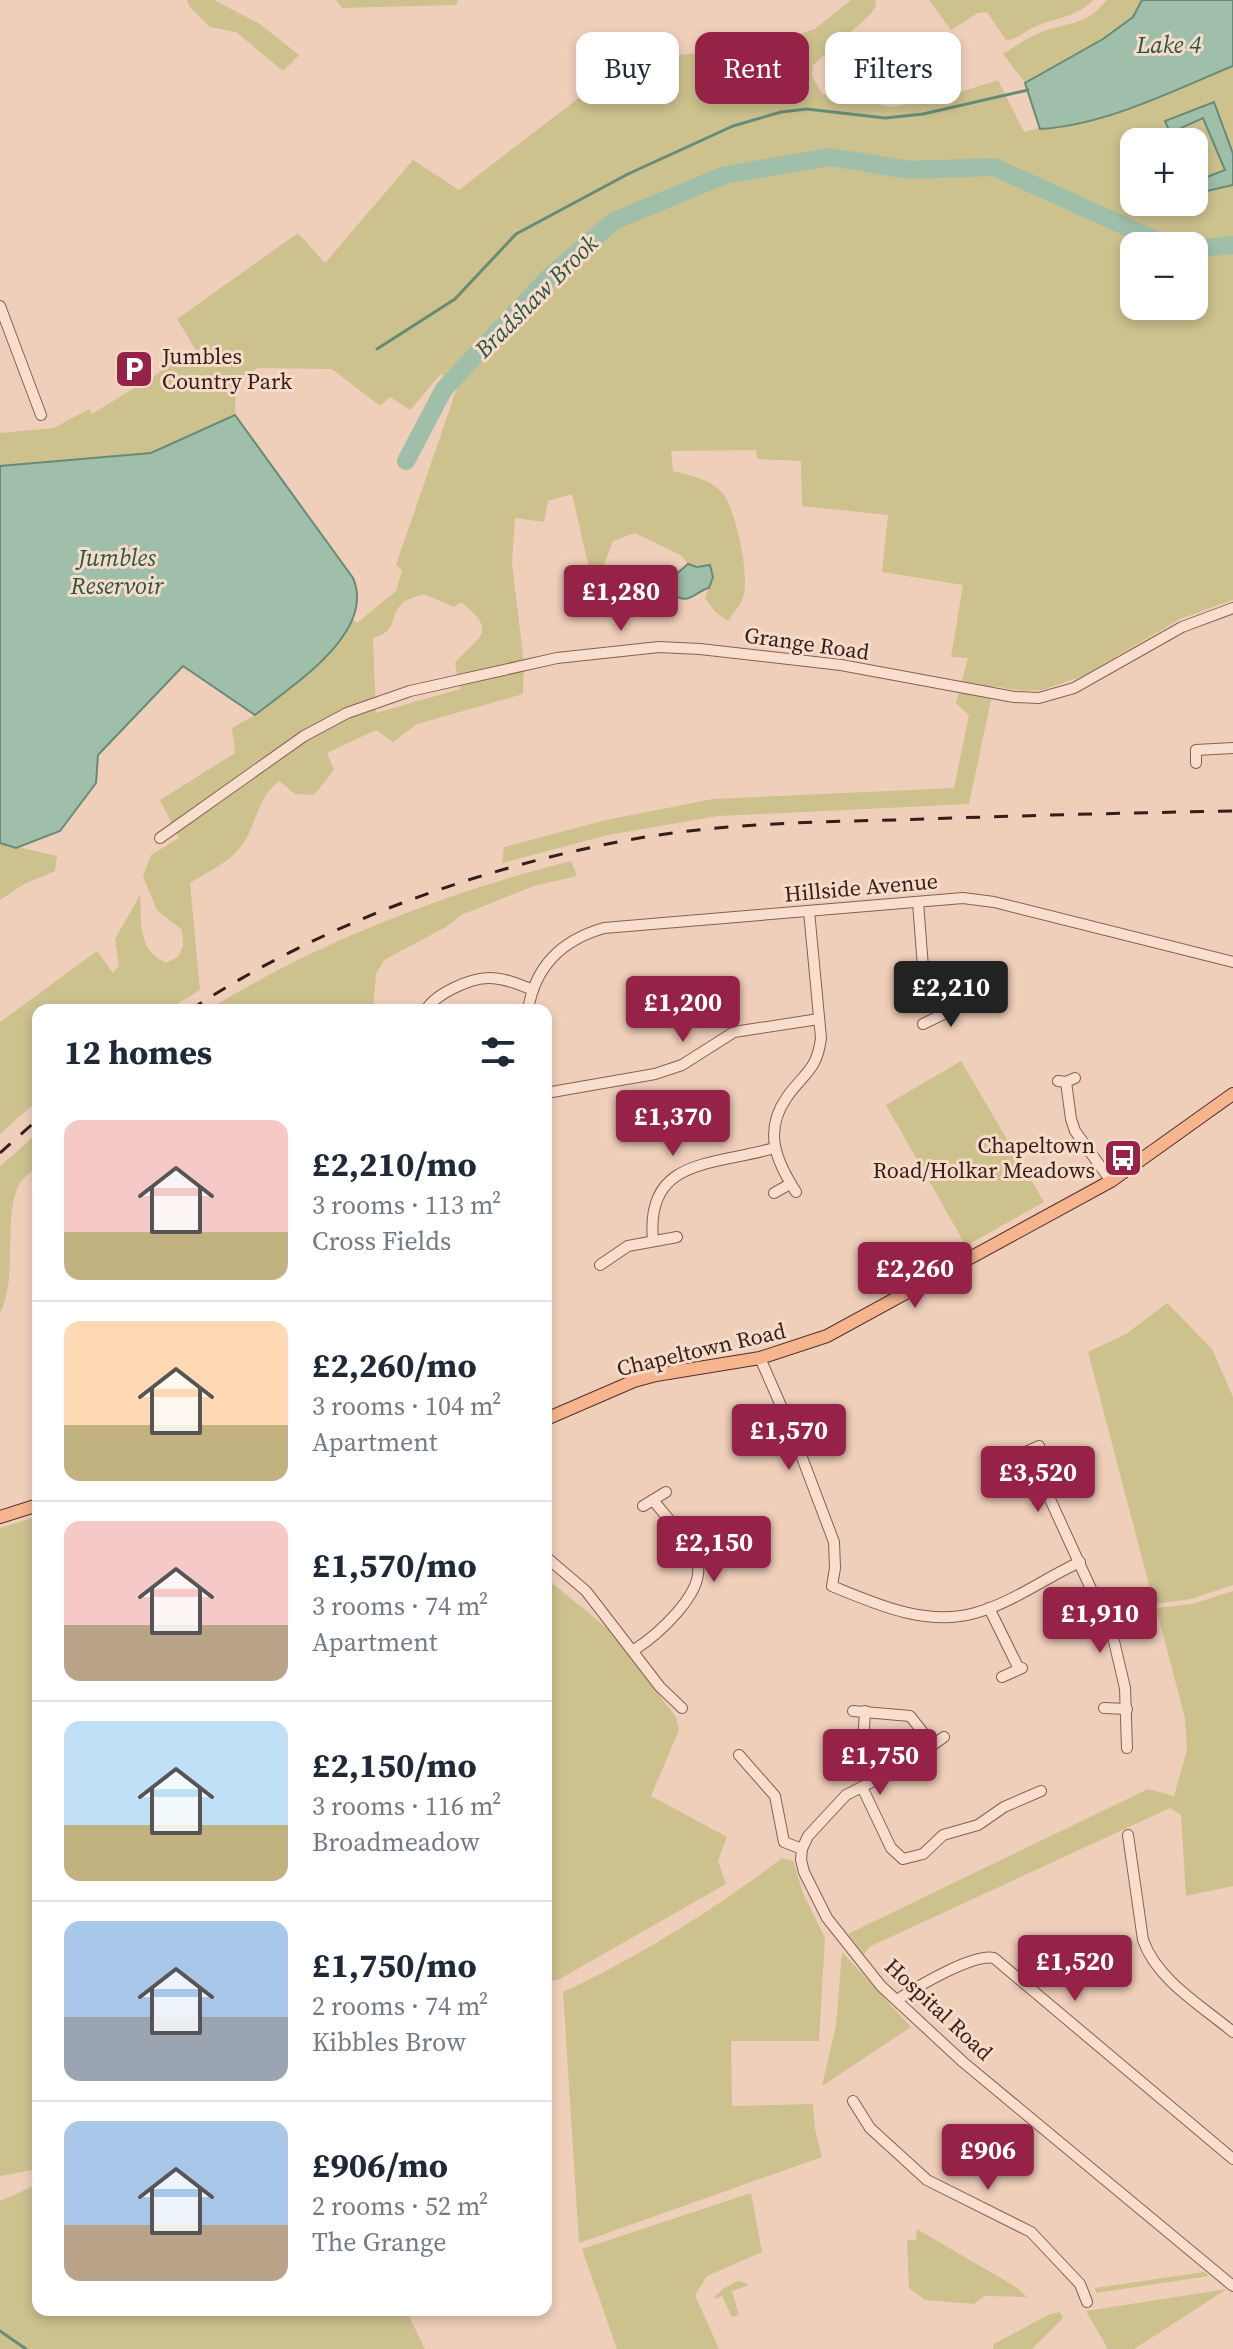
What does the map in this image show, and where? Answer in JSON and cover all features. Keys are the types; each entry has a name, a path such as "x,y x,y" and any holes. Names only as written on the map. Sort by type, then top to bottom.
{"main road":[{"name":"Chapeltown Road","path":"552,1416 634,1381 760,1358 827,1336 1111,1181 1233,1094"},
{"path":"0,1517 32,1507"}],"street":[{"path":"0,306 41,415"},
{"name":"Grange Road","path":"160,838 304,736 347,713 410,691 524,664 659,647 700,649 823,663 994,694 1039,698 1074,688 1182,627 1233,608"},
{"path":"1196,763 1196,750 1233,748"},
{"name":"Hillside Avenue","path":"530,1004 533,990 558,950 569,941 592,932 615,927 977,898 1233,962"},
{"path":"918,902 924,981 939,1015"},
{"path":"774,1193 793,1188 777,1160 774,1148 776,1124 782,1105 811,1072 819,1052 809,911"},
{"path":"432,1004 441,994 480,979 511,981 533,990"},
{"path":"923,1024 968,1002"},
{"path":"552,1092 655,1074 682,1065 734,1032 819,1019"},
{"path":"1066,1080 1075,1131 1111,1181"},
{"path":"653,1240 651,1218 655,1201 677,1174 774,1148"},
{"path":"600,1265 628,1246 677,1237"},
{"path":"760,1358 792,1431 834,1542 836,1554 832,1586 880,1606 913,1614 961,1616 989,1608 1080,1562"},
{"path":"1013,1458 1039,1446"},
{"path":"1028,1451 1116,1646 1127,1709 1127,1748"},
{"path":"634,1650 666,1625 693,1591 699,1571 692,1552 648,1503 666,1492"},
{"path":"552,1562 586,1591 660,1687 682,1708"},
{"path":"989,1608 1021,1668 1002,1677"},
{"path":"1104,1708 1127,1709"},
{"path":"853,1711 910,1716 933,1745"},
{"path":"864,1728 865,1711"},
{"path":"739,1755 775,1796 784,1842 802,1849 811,1831 839,1800 903,1766 944,1737"},
{"path":"862,1787 891,1848 903,1859 923,1854 943,1835 978,1825 1024,1792 1041,1791"},
{"path":"1128,1835 1147,1953 1164,1974 1233,2032"},
{"name":"Hospital Road","path":"802,1849 804,1872 827,1918 881,1986 963,2062 1233,2286"},
{"path":"897,2000 922,1983 980,1958 994,1958 1233,2159"},
{"path":"853,2101 870,2128 927,2180 1031,2232 1080,2284 1087,2302"}],"shaded area":[{"path":"187,0 214,0 260,24 299,55 283,71 236,32 210,27"},
{"path":"336,0 458,0 456,5 342,8"},
{"path":"851,0 875,0 871,14 851,32 825,32 825,54 813,65 812,76 825,95 825,104 892,107 961,104 961,92 998,80 1024,132 1039,128 1025,83 1003,54 1038,33 1085,19 1107,0 1233,0 1233,600 1180,619 1083,676 1042,690 1023,691 994,686 969,804 718,816 608,835 502,863 504,847 606,820 713,799 954,788 969,715 956,703 968,658 951,657 963,585 882,572 888,515 802,506 801,461 757,459 756,450 671,451 673,471 714,485 724,495 733,515 743,558 745,584 741,601 728,621 715,612 705,598 709,588 704,566 688,564 682,556 635,533 613,541 594,590 572,494 548,501 544,522 515,518 512,563 524,664 523,694 417,724 393,742 376,730 327,753 334,770 314,795 295,794 279,781 263,801 240,848 220,865 190,883 200,990 177,1004 32,1004 32,1105 0,1134 0,1022 97,951 113,973 119,966 115,939 140,895 141,925 150,950 166,963 178,957 183,946 182,930 157,910 143,877 151,855 179,838 160,800 235,753 232,728 255,715 328,656 353,620 357,623 396,591 402,570 396,565 458,385 441,374 410,410 390,397 380,406 332,369 257,368 236,383 235,415 151,453 0,466 0,433 54,428 89,409 92,414 196,350 177,319 298,233 325,263 413,160 459,190 576,100 576,104 679,104 679,55 695,53 695,104 809,104 809,32 806,32 815,29","holes":["424,594 454,607 461,602 473,612 482,628 477,640 455,663 460,689 376,713 373,638 387,631 405,601"]},
{"path":"929,0 1093,0 1073,14 1006,40 987,12 978,13 951,30"},
{"path":"0,843 57,856 55,871 24,884 0,900"},
{"path":"571,861 577,876 534,886 461,915 446,927 384,960 376,974 374,1004 218,1004 338,941 431,904"},
{"path":"961,1061 1044,1202 966,1246 886,1105"},
{"path":"32,1138 32,1172 16,1191 13,1207 9,1279 0,1313 0,1166"},
{"path":"1167,1303 1212,1349 1233,1397 1233,1585 1191,1599 1154,1604 1088,1352 1126,1334"},
{"path":"32,1518 32,2170 0,2176 0,1528"},
{"path":"552,1583 608,1629 676,1717 679,1730 651,1796 727,1837 718,1861 726,1884 558,1980 552,1980"},
{"path":"1233,1591 1233,1886 1186,1896 1181,1815 1170,1808 869,1947 864,1954 848,1934 1148,1789 1174,1796 1187,1750 1185,1718 1156,1608 1192,1604"},
{"path":"782,1858 793,1861 803,1893 825,1938 819,2041 731,2041 732,2106 813,2104 822,2157 579,2243 563,1992 676,1931"},
{"path":"842,1952 911,2027 822,2086 836,2025"},
{"path":"32,2187 32,2316 409,2316 425,2349 0,2349 0,2201"},
{"path":"751,2193 762,2252 707,2276 695,2295 719,2349 617,2349 582,2249"},
{"path":"917,2229 1016,2287 1027,2297 984,2296 974,2304 925,2300 909,2288 907,2240 916,2240"},
{"path":"1204,2272 1209,2276 1096,2293 1095,2288"},
{"path":"738,2281 748,2284 732,2291 739,2315 732,2317 722,2296 716,2299 715,2296"},
{"path":"1227,2289 1134,2349 1108,2349 1086,2311"},
{"path":"1059,2312 1062,2319 1032,2349 993,2349 994,2344"}],"water":[{"name":"Lake 4","path":"1142,0 1233,0 1233,66 1114,114 1040,129 1025,83 1103,39 1133,17"},
{"path":"1214,102 1233,154 1233,185 1208,191 1208,177 1225,170 1203,118 1181,128 1168,128 1165,121"},
{"name":"Jumbles Reservoir","path":"235,415 353,578 357,599 353,619 326,657 255,715 183,666 98,755 96,783 60,831 16,848 0,843 0,466 151,453"},
{"path":"688,564 697,567 710,565 713,577 709,588 685,599 665,586"}],"waterway":[{"path":"377,349 455,299 516,234 628,174 733,126 781,112 807,109 885,118 923,114 1028,90"},
{"name":"Bradshaw Brook","path":"406,461 444,389 549,277 614,221 725,175 830,157 909,170 994,167 1138,232"},
{"name":"Bradshaw Brook","path":"1208,248 1233,245"},
{"path":"0,2331 26,2349"}],"railway":[{"path":"200,1004 292,951 400,904 513,867 628,840 694,830 794,823 1233,811"},
{"path":"0,1153 32,1124"}],"place":[{"name":"Jumbles Country Park","path":"134,369"},
{"name":"Chapeltown Road/Holkar Meadows","path":"1123,1158"}]}
